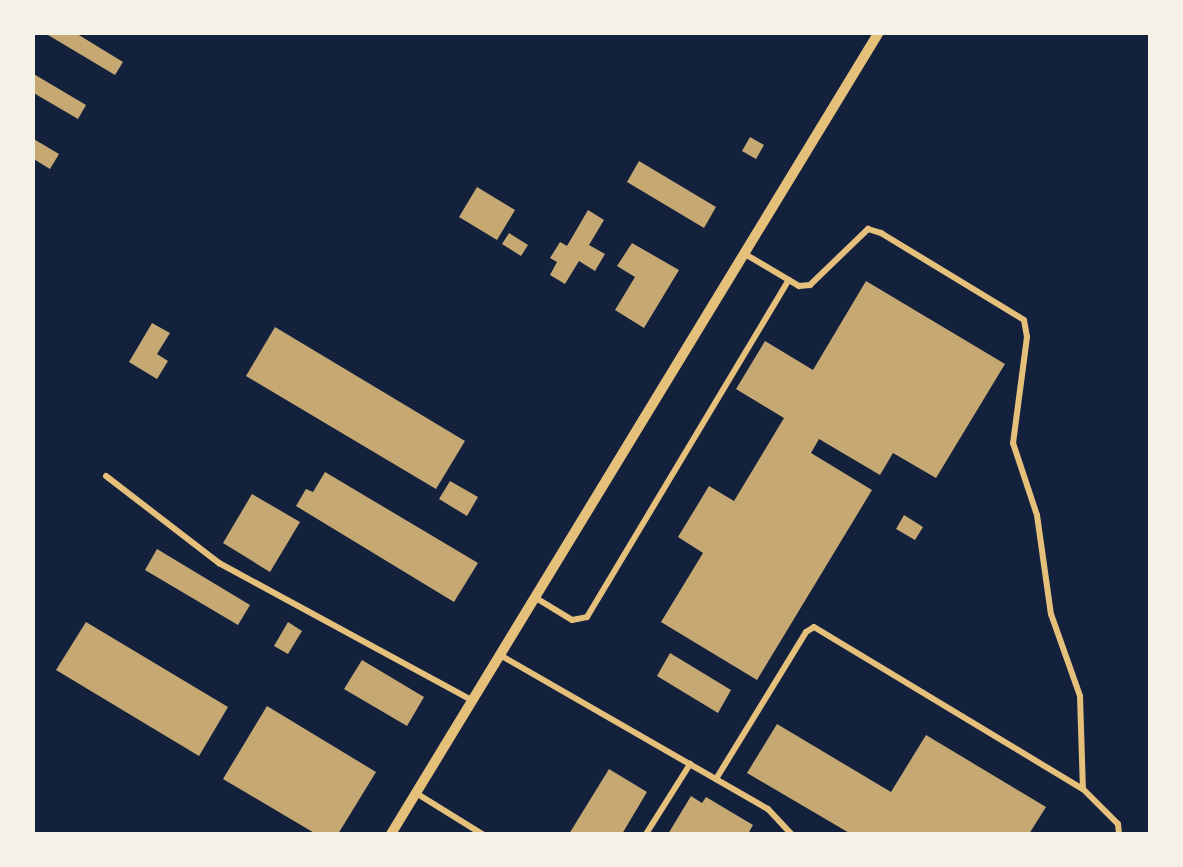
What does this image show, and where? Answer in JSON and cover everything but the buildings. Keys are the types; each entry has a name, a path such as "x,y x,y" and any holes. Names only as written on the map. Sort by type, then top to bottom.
{"street":[{"path":"391,834 879,32"}],"lane":[{"path":"744,253 799,286 810,284 858,234 868,230 881,232 1024,320 1027,337 1013,443 1038,515 1051,614 1080,696 1083,788"},
{"path":"534,597 572,620 586,616 789,280"},
{"path":"106,476 219,563 472,701"},
{"path":"716,779 806,632 814,627 1083,788 1118,824 1118,834"},
{"path":"500,654 768,808 791,834"},
{"path":"646,834 690,764"},
{"path":"416,793 482,834"}]}
